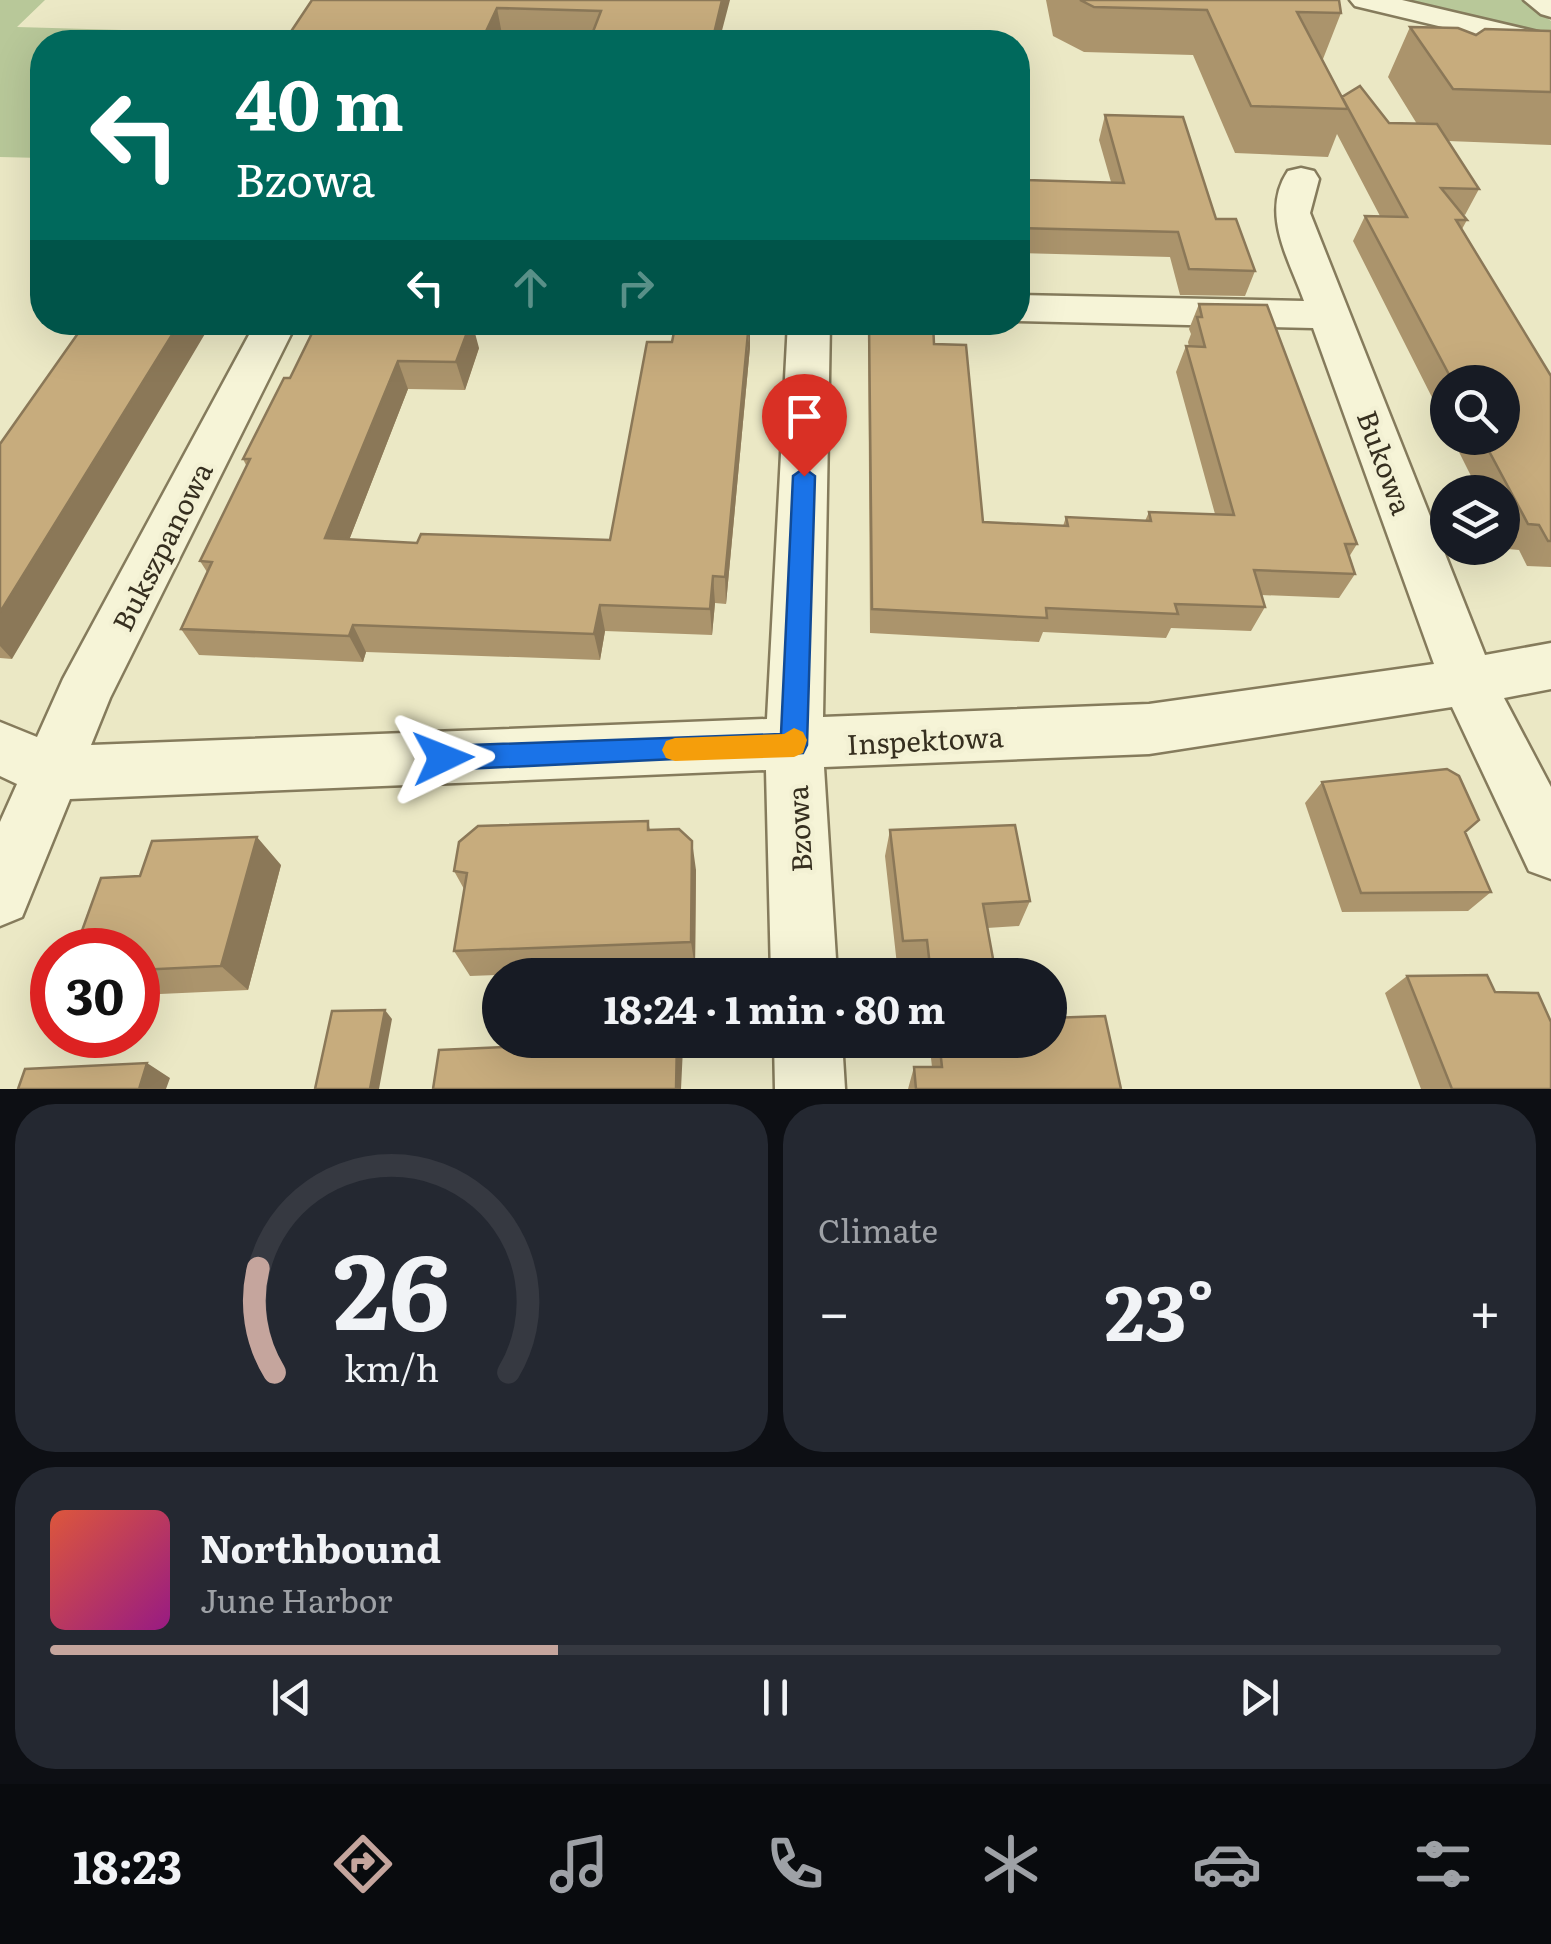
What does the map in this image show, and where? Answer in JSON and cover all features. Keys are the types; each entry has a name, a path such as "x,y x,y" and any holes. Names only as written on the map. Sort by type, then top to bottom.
{"street":[{"path":"1364,0 1551,44"},
{"path":"1539,0 1551,8"},
{"name":"Bukowa","path":"1301,179 1291,213 1468,682 1551,850"},
{"path":"1030,308 1332,315"},
{"name":"Bukszpanowa","path":"0,895 83,696 270,335"},
{"name":"Bzowa","path":"803,958 794,745 810,335"},
{"name":"Inspektowa","path":"0,748 54,773 1149,730 1551,666"},
{"path":"809,1058 810,1089"}],"green space":[{"path":"0,0 45,0 17,27 122,30 30,30 30,158 0,157"},
{"path":"1406,0 1524,0 1551,21 1551,34"}],"building":[{"path":"312,0 722,0 715,30 594,30 601,11 497,8 487,30 292,30"},
{"path":"1080,0 1339,0 1341,13 1297,12 1348,109 1251,106 1207,10 1094,7"},
{"path":"1410,27 1458,28 1476,35 1485,29 1551,31 1551,92 1453,89"},
{"path":"1360,86 1389,123 1437,124 1479,189 1441,188 1467,220 1456,220 1551,376 1551,541 1539,525 1528,524 1520,509 1520,475 1502,475 1491,455 1520,455 1520,365 1444,365 1365,216 1407,217 1342,97"},
{"path":"1105,115 1183,117 1216,219 1236,219 1255,271 1189,269 1178,232 1030,228 1030,180 1124,183"},
{"path":"1199,304 1267,305 1357,544 1345,544 1355,574 1254,570 1265,607 1175,604 1178,614 1046,608 1047,618 872,609 869,335 934,335 934,344 966,345 983,522 1068,526 1066,517 1151,521 1149,512 1234,515 1186,346 1205,347 1197,317 1202,317"},
{"path":"77,335 172,335 0,612 0,444"},
{"path":"311,335 466,335 456,362 398,361 325,538 417,543 421,534 610,540 647,342 672,342 673,335 748,335 725,577 713,576 710,609 600,605 594,634 353,625 349,636 181,629 212,562 200,561 250,459 243,459 284,378 290,378"},
{"path":"1447,769 1459,776 1479,820 1465,832 1491,892 1361,893 1322,782"},
{"path":"648,821 648,830 679,829 692,841 691,942 454,951 467,873 454,871 459,842 478,826"},
{"path":"1015,825 1030,901 983,904 993,958 929,958 927,940 903,941 890,830"},
{"path":"257,837 221,966 160,969 160,928 83,928 101,878 140,876 152,841"},
{"path":"1487,975 1495,992 1538,993 1551,1022 1551,1089 1452,1089 1407,976"},
{"path":"385,1010 370,1089 315,1089 332,1011"},
{"path":"1105,1016 1121,1089 916,1089 914,1067 942,1067 941,1058 1067,1058 1067,1017"},
{"path":"482,1048 482,1058 677,1058 676,1089 433,1089 439,1050"},
{"path":"147,1063 139,1089 18,1089 25,1069"}],"slow traffic":[{"path":"675,750 794,745 794,740"}],"route":[{"path":"443,758 794,745 804,476"}]}
